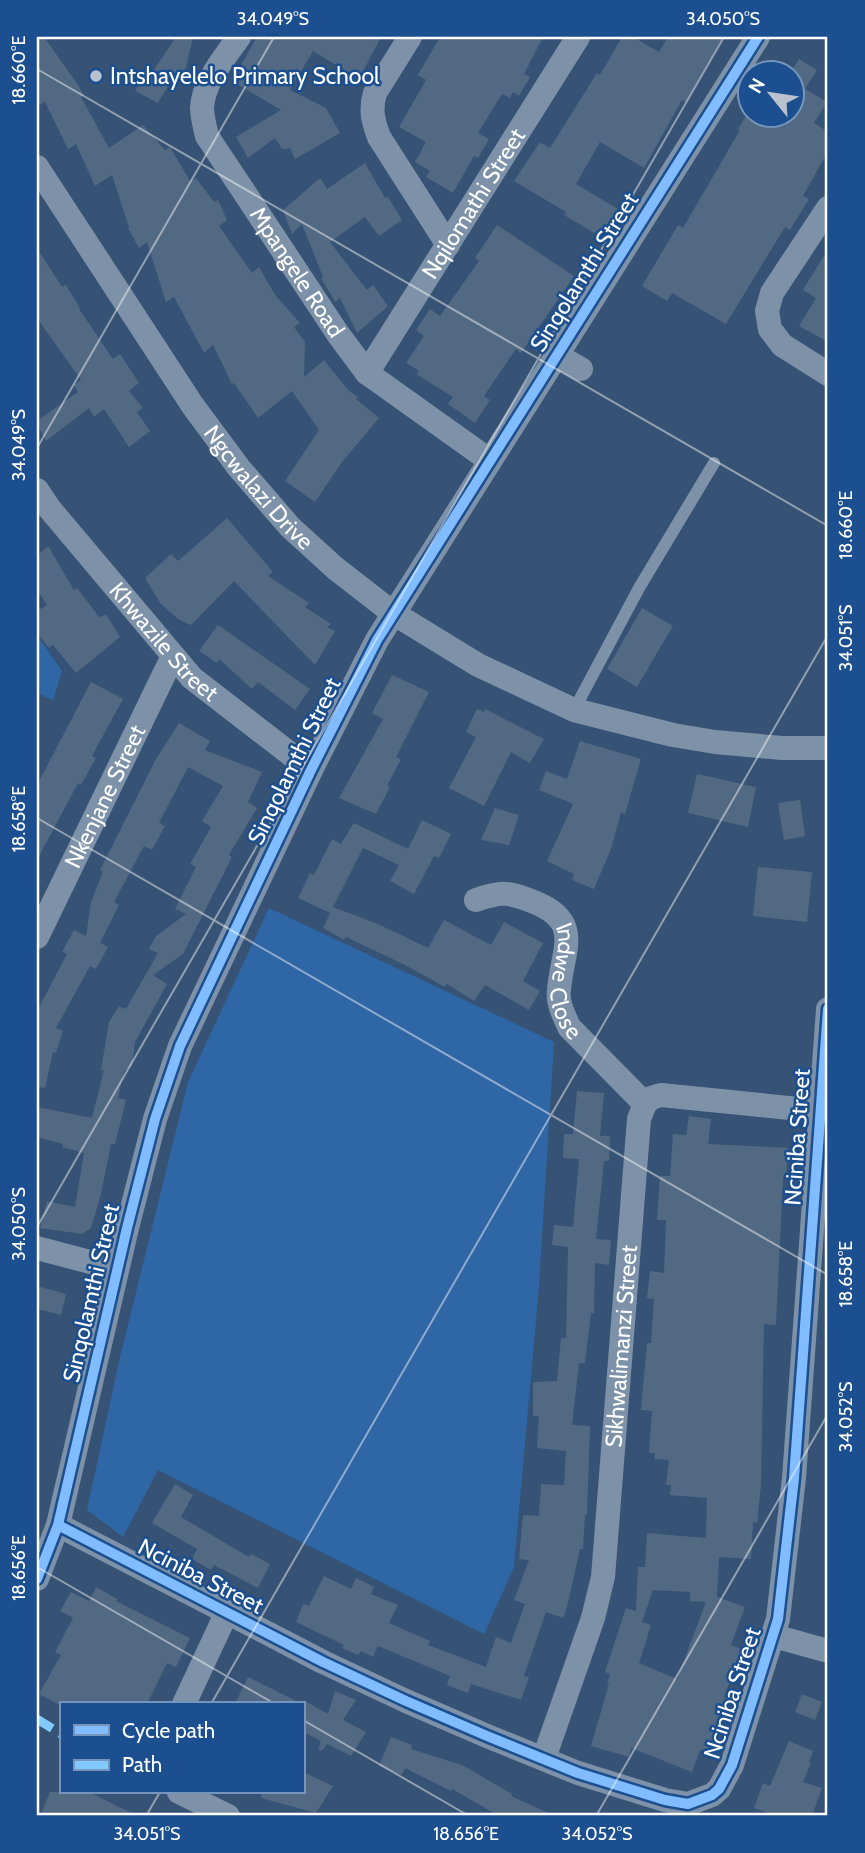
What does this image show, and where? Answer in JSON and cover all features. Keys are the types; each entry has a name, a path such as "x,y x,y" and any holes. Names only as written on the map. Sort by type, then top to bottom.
{"street":[{"name":"Mpangele Road","path":"239,37 205,94 202,108 207,136 333,326 368,373 489,460"},
{"path":"410,37 375,93 372,118 379,137 448,245"},
{"name":"Nqilomathi Street","path":"368,373 578,37"},
{"name":"Sinqolamthi Street","path":"37,1579 58,1525 117,1269 156,1119 180,1046 311,770 393,613 758,37"},
{"name":"Ngcwalazi Drive","path":"37,167 193,406 239,468 290,527 335,568 393,613 478,665 574,710 715,742 782,748 828,748"},
{"path":"828,208 772,293 767,311 770,329 782,345 828,374"},
{"name":"Sinqolamthi Street","path":"556,355 581,369"},
{"name":"Khwazile Street","path":"37,490 49,508 192,678 311,770"},
{"name":"Nkenjane Street","path":"37,937 45,900 172,657"},
{"name":"Indwe Close","path":"477,900 492,895 513,894 547,907 558,915 567,937 558,992 569,1027 645,1104"},
{"name":"Nciniba Street","path":"58,1525 226,1614 406,1702 578,1773 665,1800 688,1804 704,1800 719,1789 728,1774 778,1619 794,1478 828,1009"},
{"path":"645,1104 651,1098 661,1096 819,1111"},
{"name":"Sikhwalimanzi Street","path":"544,1758 593,1618 603,1577 633,1182 639,1119 645,1104"},
{"path":"37,1248 117,1269"},
{"path":"185,1702 226,1614"},
{"path":"774,1636 828,1651"},
{"path":"183,1794 228,1816"}],"lane":[{"path":"574,710 639,588 713,463"}],"shaded area":[{"path":"37,635 62,671 53,701 37,692"},
{"path":"269,908 554,1042 539,1287 514,1567 484,1634 158,1470 123,1537 87,1510 120,1357 188,1082"}],"building":[{"path":"37,37 44,37 76,82 84,95 81,97 109,148 143,125 165,150 170,147 190,181 196,178 214,202 218,200 227,220 219,226 252,273 259,267 275,295 300,323 294,327 305,342 304,377 324,360 348,390 358,397 356,399 379,418 342,462 315,502 285,481 319,430 292,391 258,418 234,383 232,384 213,345 204,353 174,297 166,302 147,242 139,248 128,228 112,175 95,186 76,144 68,149 45,102 37,106"},
{"path":"176,37 193,37 185,71 179,82 173,78 158,103 135,91 147,71 151,74"},
{"path":"257,37 381,37 359,79 313,51 290,90 326,108 340,133 295,159 290,148 282,149 275,138 248,158 236,137 281,110 232,81"},
{"path":"440,37 543,37 524,74 530,77 519,96 513,92 510,98 502,94 478,133 489,139 478,158 474,156 453,193 426,177 430,171 415,162 426,142 399,127 426,80 418,75"},
{"path":"622,37 633,37 659,52 668,37 723,37 686,102 682,100 644,168 600,142 576,184 618,209 601,237 514,181 540,142 550,148 597,73 600,75"},
{"path":"806,63 817,70 806,87"},
{"path":"806,90 827,102 814,123 828,132 828,151 803,196 809,199 790,230 785,227 726,324 672,293 667,301 642,286 678,225 683,228 740,130 806,130"},
{"path":"365,163 385,198 388,197 402,220 379,236 365,217 330,242 367,290 373,285 388,306 357,333 340,298 335,302 321,278 323,277 302,224 292,234 283,210 320,178 327,189"},
{"path":"497,225 574,276 521,353 516,349 484,396 490,400 475,423 448,404 453,397 416,374 419,371 406,363 424,336 416,330 430,309 440,316 479,261 475,258"},
{"path":"37,248 62,287 66,285 113,359 120,354 139,383 129,391 143,408 137,412 150,431 129,447 104,409 94,417 89,408 46,441 37,424 37,421 78,392 74,385 81,380 37,318"},
{"path":"828,249 828,342 799,326 816,298 803,290"},
{"path":"227,518 273,572 268,576 309,603 305,607 331,624 327,627 335,631 315,665 234,581 191,625 178,619 160,603 145,578 171,554 178,561"},
{"path":"48,546 74,590 77,588 100,618 106,614 120,637 76,673 53,645 49,648 37,633 37,611 47,605 37,590 37,556"},
{"path":"642,608 673,626 637,687 607,669"},
{"path":"218,625 310,689 295,710 258,682 252,689 219,659 217,663 199,651"},
{"path":"392,675 429,692 396,757 401,759 376,814 339,798 383,719 372,713"},
{"path":"91,682 123,699 92,756 96,758 81,785 78,783 37,860 37,785"},
{"path":"477,709 484,712 485,709 544,739 530,763 511,752 484,806 449,788 476,737 466,732"},
{"path":"179,723 210,741 205,750 262,772 248,802 257,808 229,855 232,857 183,954 153,975 167,984 135,1042 132,1066 124,1071 118,1098 126,1100 115,1144 111,1144 91,1228 82,1234 40,1228 47,1201 75,1207 84,1153 37,1137 37,1107 92,1118 104,1070 101,1070 109,1022 119,1006 126,1009 158,953 149,949 156,936 186,914 175,909 196,867 190,864 211,827 202,821 223,786 188,767 159,823 165,826 152,850 144,846 114,902 119,905 100,943 108,947 96,969 90,966 56,1028 63,1031 56,1053 53,1052 45,1088 37,1087 37,1011 67,954 62,952 74,930 86,936 91,902 103,872 100,870 156,759"},
{"path":"580,741 641,759 625,814 621,813 611,849 594,889 572,880 574,874 547,861 573,804 539,790 546,771 567,779"},
{"path":"697,774 756,787 748,827 688,813"},
{"path":"800,800 805,836 784,840 778,803"},
{"path":"495,808 519,815 509,845 481,840"},
{"path":"422,820 451,834 439,858 434,856 414,894 390,881 399,865 363,848 330,913 298,898 310,873 314,875 332,839 341,844 354,823 408,849"},
{"path":"758,867 812,872 807,922 753,916"},
{"path":"333,907 378,924 428,948 444,920 491,945 504,922 543,943 523,981 540,991 529,1010 485,985 474,1001 447,984 445,987 405,965 346,937 344,940 323,928"},
{"path":"577,1091 604,1093 600,1136 610,1136 609,1161 604,1161 596,1239 611,1240 609,1265 595,1263 594,1313 591,1313 585,1363 579,1363 572,1425 590,1426 583,1549 580,1549 563,1618 546,1612 524,1676 529,1677 521,1700 471,1684 468,1693 447,1685 450,1676 378,1646 373,1657 361,1651 358,1655 342,1648 344,1645 296,1622 303,1604 309,1606 324,1576 351,1589 356,1578 374,1587 371,1594 398,1605 389,1623 430,1641 428,1645 486,1667 496,1637 511,1643 525,1604 514,1600 529,1560 519,1559 523,1515 539,1516 541,1484 564,1485 566,1451 537,1448 539,1416 533,1416 533,1382 557,1381 561,1338 566,1338 568,1247 552,1245 554,1225 573,1227 579,1159 563,1158 564,1134 573,1134"},
{"path":"689,1116 711,1119 708,1144 788,1148 786,1178 783,1178 776,1325 764,1324 761,1485 757,1523 753,1522 751,1559 719,1557 717,1597 745,1607 731,1645 742,1649 724,1697 731,1700 709,1754 700,1750 692,1772 631,1748 629,1757 591,1746 609,1684 610,1674 605,1672 626,1608 636,1611 638,1567 645,1567 647,1533 706,1538 707,1498 670,1495 671,1485 666,1485 669,1460 654,1459 655,1453 649,1453 652,1411 641,1410 647,1343 651,1343 654,1299 647,1298 650,1271 664,1273 666,1220 657,1220 660,1176 670,1176 673,1134 686,1135","holes":["653,1590 690,1592 690,1601 706,1602 677,1679 639,1663 651,1625 642,1622"]},
{"path":"37,1286 66,1294 61,1315 37,1309"},
{"path":"175,1484 193,1495 181,1517 249,1557 251,1554 270,1564 258,1588 214,1565 211,1570 192,1559 197,1549 152,1523"},
{"path":"96,1587 117,1599 116,1601 190,1638 176,1667 167,1663 148,1702 58,1704 39,1694 61,1655 55,1652 73,1618 60,1611 71,1592 89,1601"},
{"path":"248,1677 298,1702 236,1702"},
{"path":"335,1691 356,1700 343,1720 366,1732 351,1756 327,1744 322,1751 318,1749 321,1741 304,1732 303,1700 328,1714"},
{"path":"802,1694 822,1702 815,1720 795,1712"},
{"path":"391,1737 412,1745 411,1749 462,1765 512,1794 511,1796 555,1816 499,1816 452,1789 451,1791 405,1768 402,1775 379,1766"},
{"path":"789,1741 813,1751 803,1782 822,1788 812,1816 777,1816 754,1808 763,1783 770,1786"},
{"path":"304,1772 333,1786 316,1813 261,1798 262,1794 304,1794"},
{"path":"50,1792 60,1792 93,1794 137,1816 40,1816"}],"marked path":[{"path":"37,1719 60,1733"}],"cycle path":[{"path":"37,1579 58,1525 127,1228 155,1119 180,1046 311,770 377,640 758,37"},
{"path":"58,1525 323,1662 487,1736 578,1773 665,1800 688,1804 712,1795 719,1789 732,1765 778,1619 794,1478 828,1009"}],"place":[{"name":"Intshayelelo Primary School","path":"96,76"}]}
